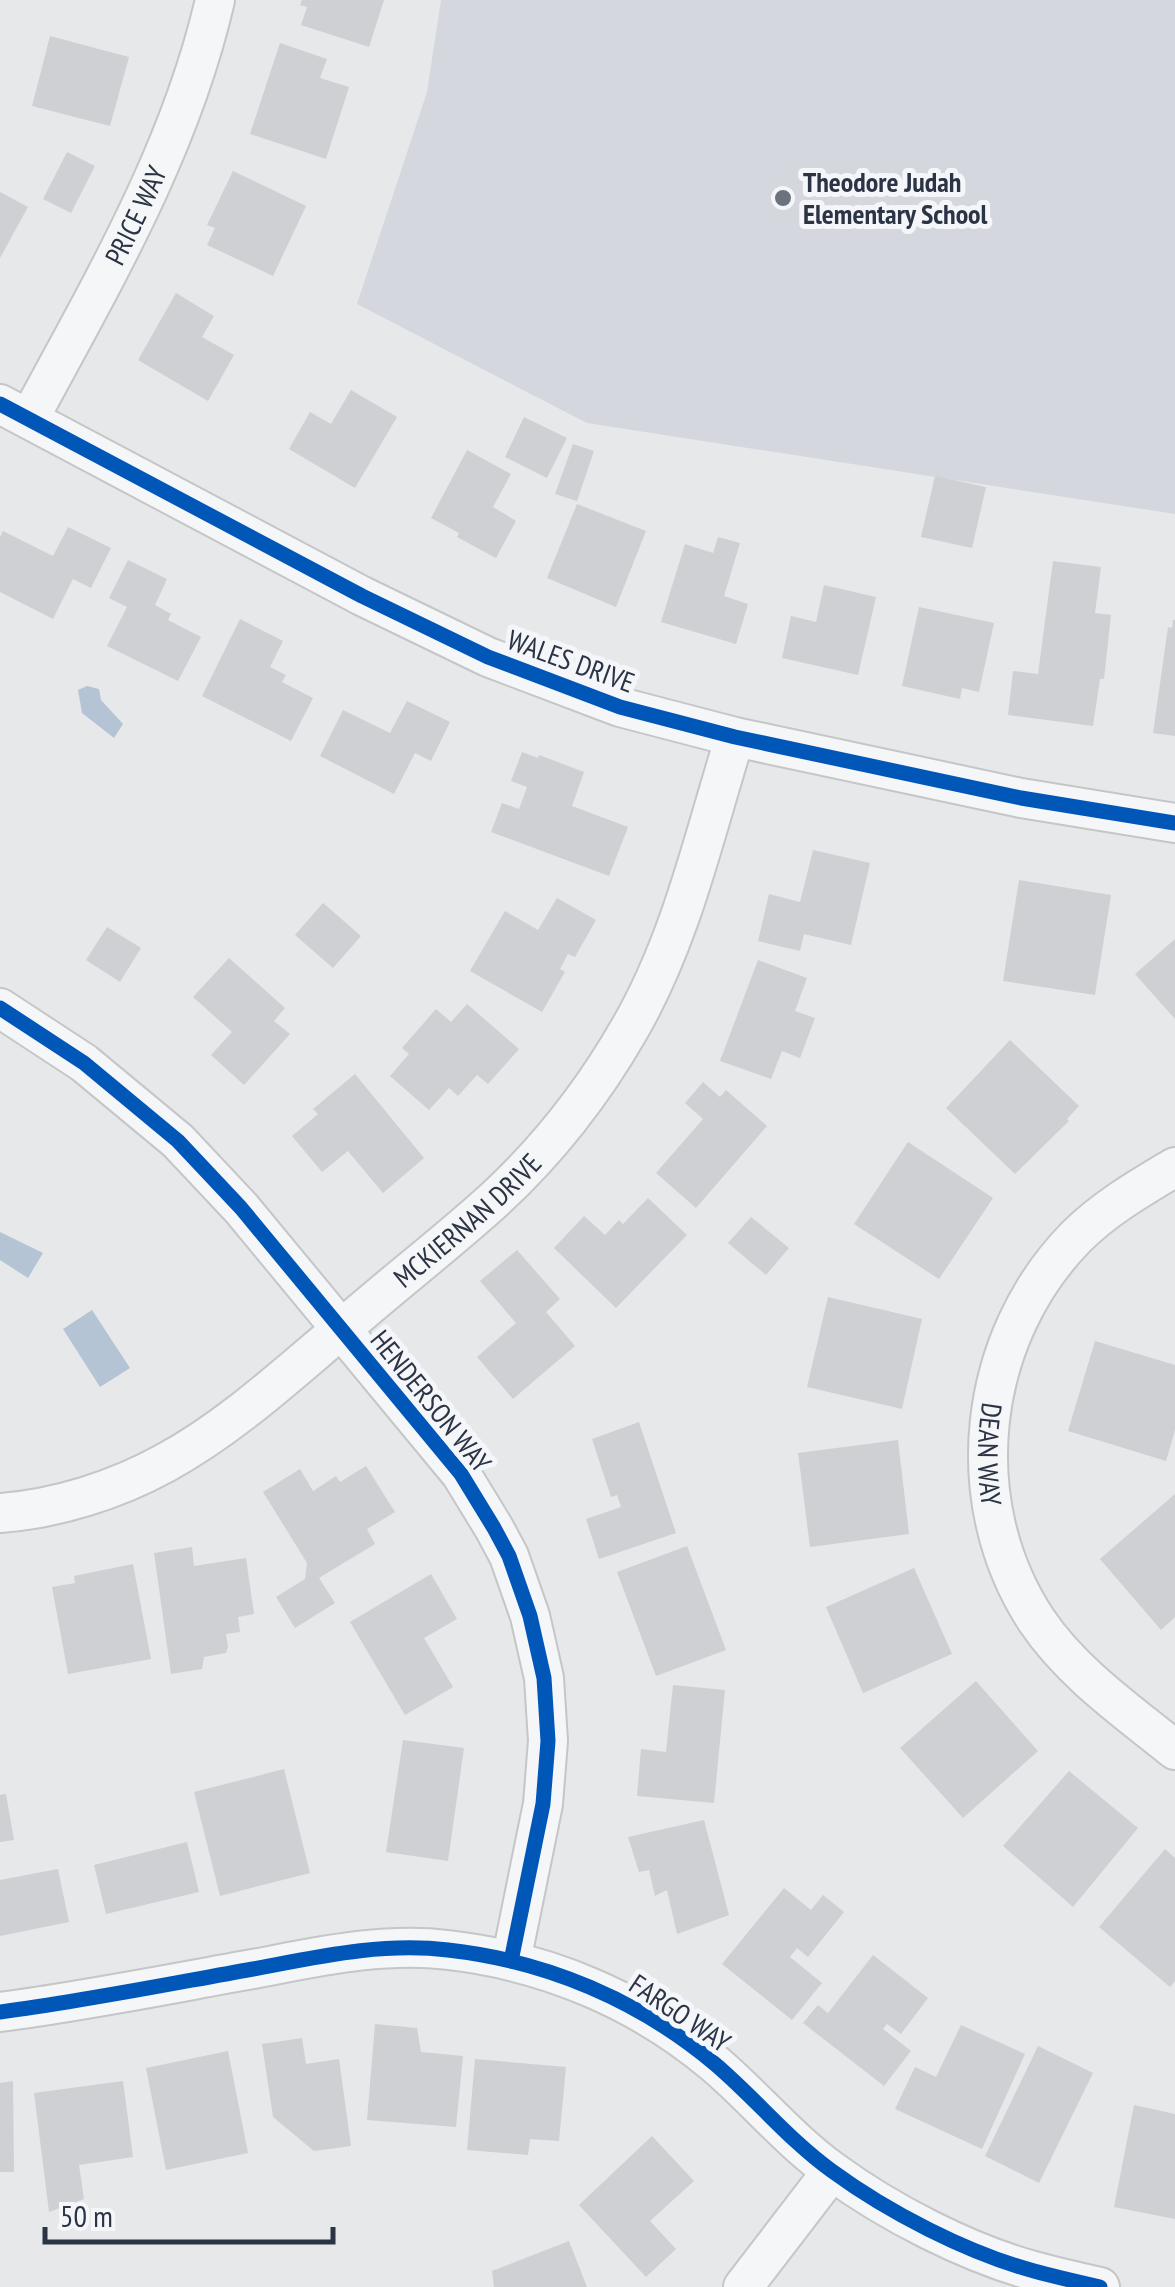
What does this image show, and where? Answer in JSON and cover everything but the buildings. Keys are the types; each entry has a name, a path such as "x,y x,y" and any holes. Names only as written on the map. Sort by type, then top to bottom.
{"street":[{"name":"PRICE WAY","path":"15,411 141,208 170,144 205,44 215,0"},
{"name":"WALES DRIVE","path":"15,411 362,596 488,657 620,707 734,737 1021,798 1175,823"},
{"name":"MCKIERNAN DRIVE","path":"0,1513 106,1490 164,1464 218,1430 496,1198 547,1146 592,1088 631,1027 663,961 734,737"},
{"name":"HENDERSON WAY","path":"0,1008 84,1064 178,1141 241,1208 461,1474 509,1556 530,1616 544,1678 548,1741 544,1804 511,1961"},
{"name":"DEAN WAY","path":"1175,1167 1100,1216 1066,1249 1036,1287 1007,1344 990,1406 987,1438 991,1502 998,1533 1020,1592 1036,1620 1056,1646 1102,1691 1175,1750"},
{"name":"FARGO WAY","path":"0,2012 58,2005 348,1951 414,1948 511,1961 604,1992 662,2025 715,2064 832,2171 910,2221 1001,2260 1100,2287"},
{"path":"743,2287 832,2171"}],"shaded area":[{"name":"Theodore Judah Elementary School","path":"441,0 1175,0 1175,514 587,423 357,304 427,92"}],"water":[{"path":"87,686 99,689 101,700 123,724 114,738 82,713 78,690"},
{"path":"0,1232 43,1253 28,1278 0,1260"},
{"path":"92,1310 130,1368 100,1387 63,1329"}],"cycle path":[{"path":"0,404 362,596 488,657 620,707 735,737 1021,798 1175,823"},
{"path":"0,1008 84,1063 178,1141 241,1208 461,1474 494,1528 509,1556 530,1616 544,1678 548,1741 543,1804 511,1961"},
{"path":"0,2012 374,1949 448,1950 520,1963 590,1987 686,2041 816,2159 903,2216 1008,2263 1100,2287"}],"place":[{"name":"Theodore Judah Elementary School","path":"783,198"}]}
